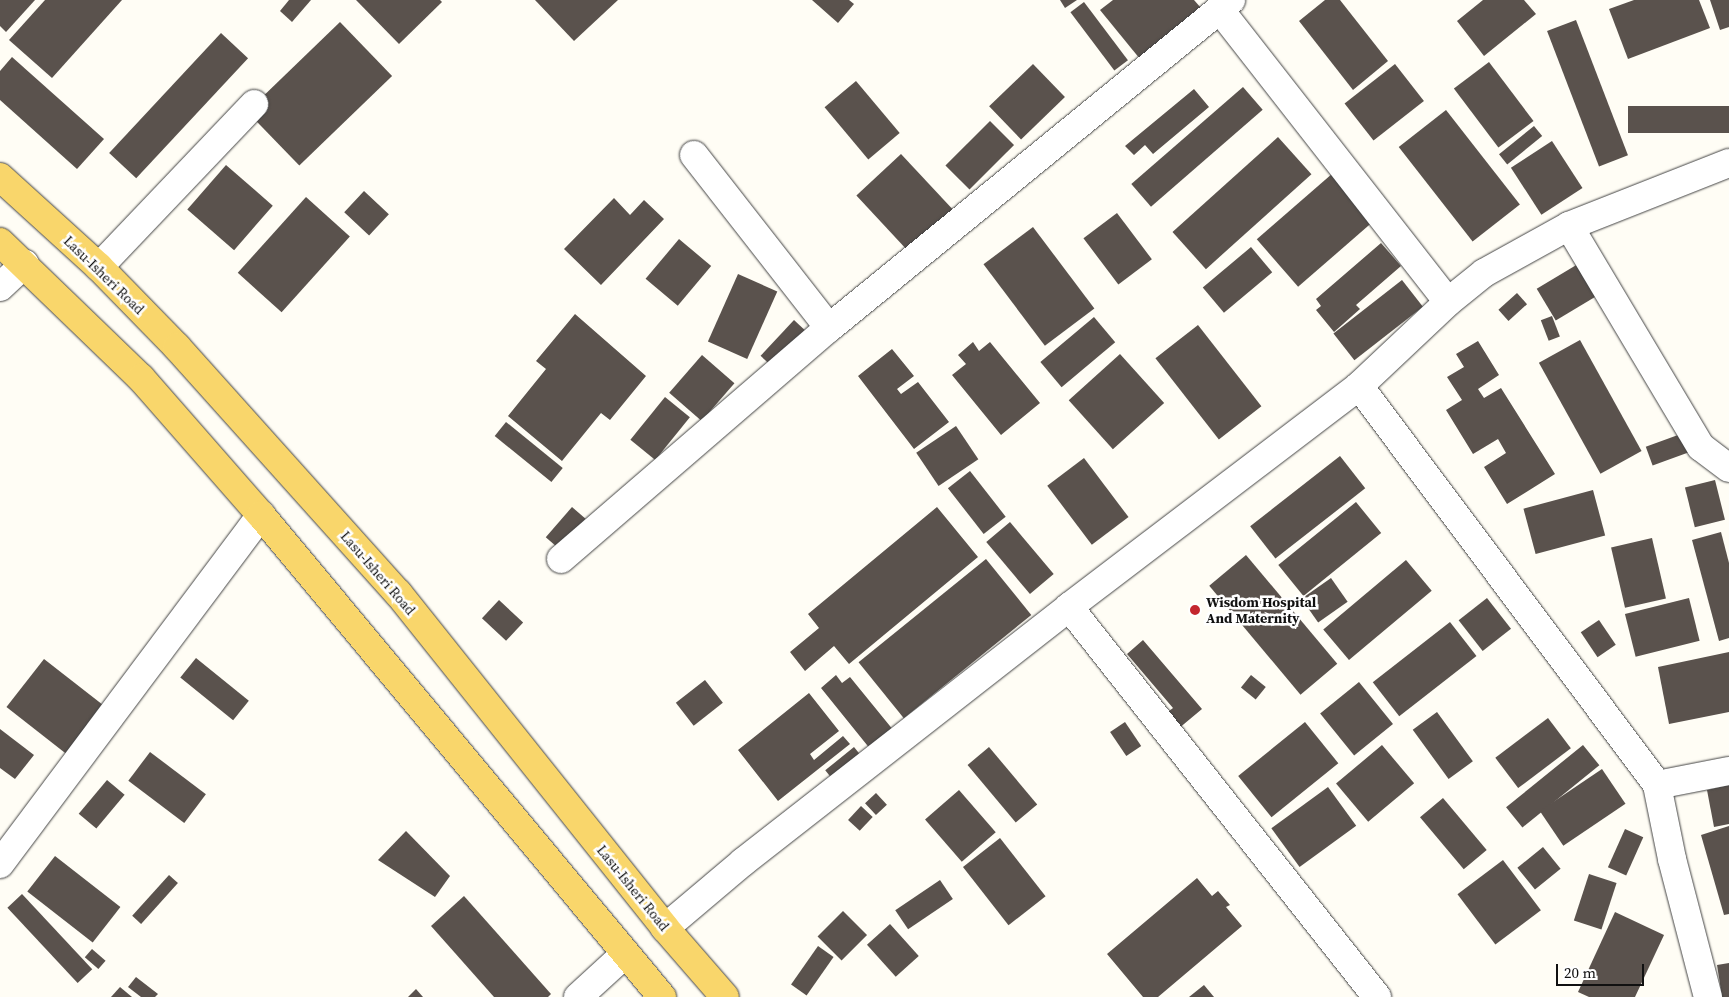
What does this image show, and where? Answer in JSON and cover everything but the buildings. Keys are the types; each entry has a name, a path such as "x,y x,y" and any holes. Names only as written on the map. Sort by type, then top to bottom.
{"main road":[{"name":"Lasu-Isheri Road","path":"0,176 99,267 229,404 398,594 665,928 725,997"},
{"path":"0,242 25,264 141,378 261,515 662,997"}],"street":[{"path":"561,559 830,328 958,221 1226,5 1448,302"},
{"path":"99,267 254,104"},
{"path":"694,155 830,328"},
{"path":"665,928 743,862 1069,607 1359,386 1448,302 1484,273 1569,226 1729,163"},
{"path":"1569,226 1701,448 1729,468"},
{"path":"0,287 25,264"},
{"path":"1359,386 1657,785 1672,859 1708,997"},
{"path":"0,864 261,515"},
{"path":"1069,607 1378,997"},
{"path":"1657,785 1729,771"},
{"path":"578,997 625,954"}],"place":[{"name":"Wisdom Hospital And Maternity","path":"1195,610"}]}
